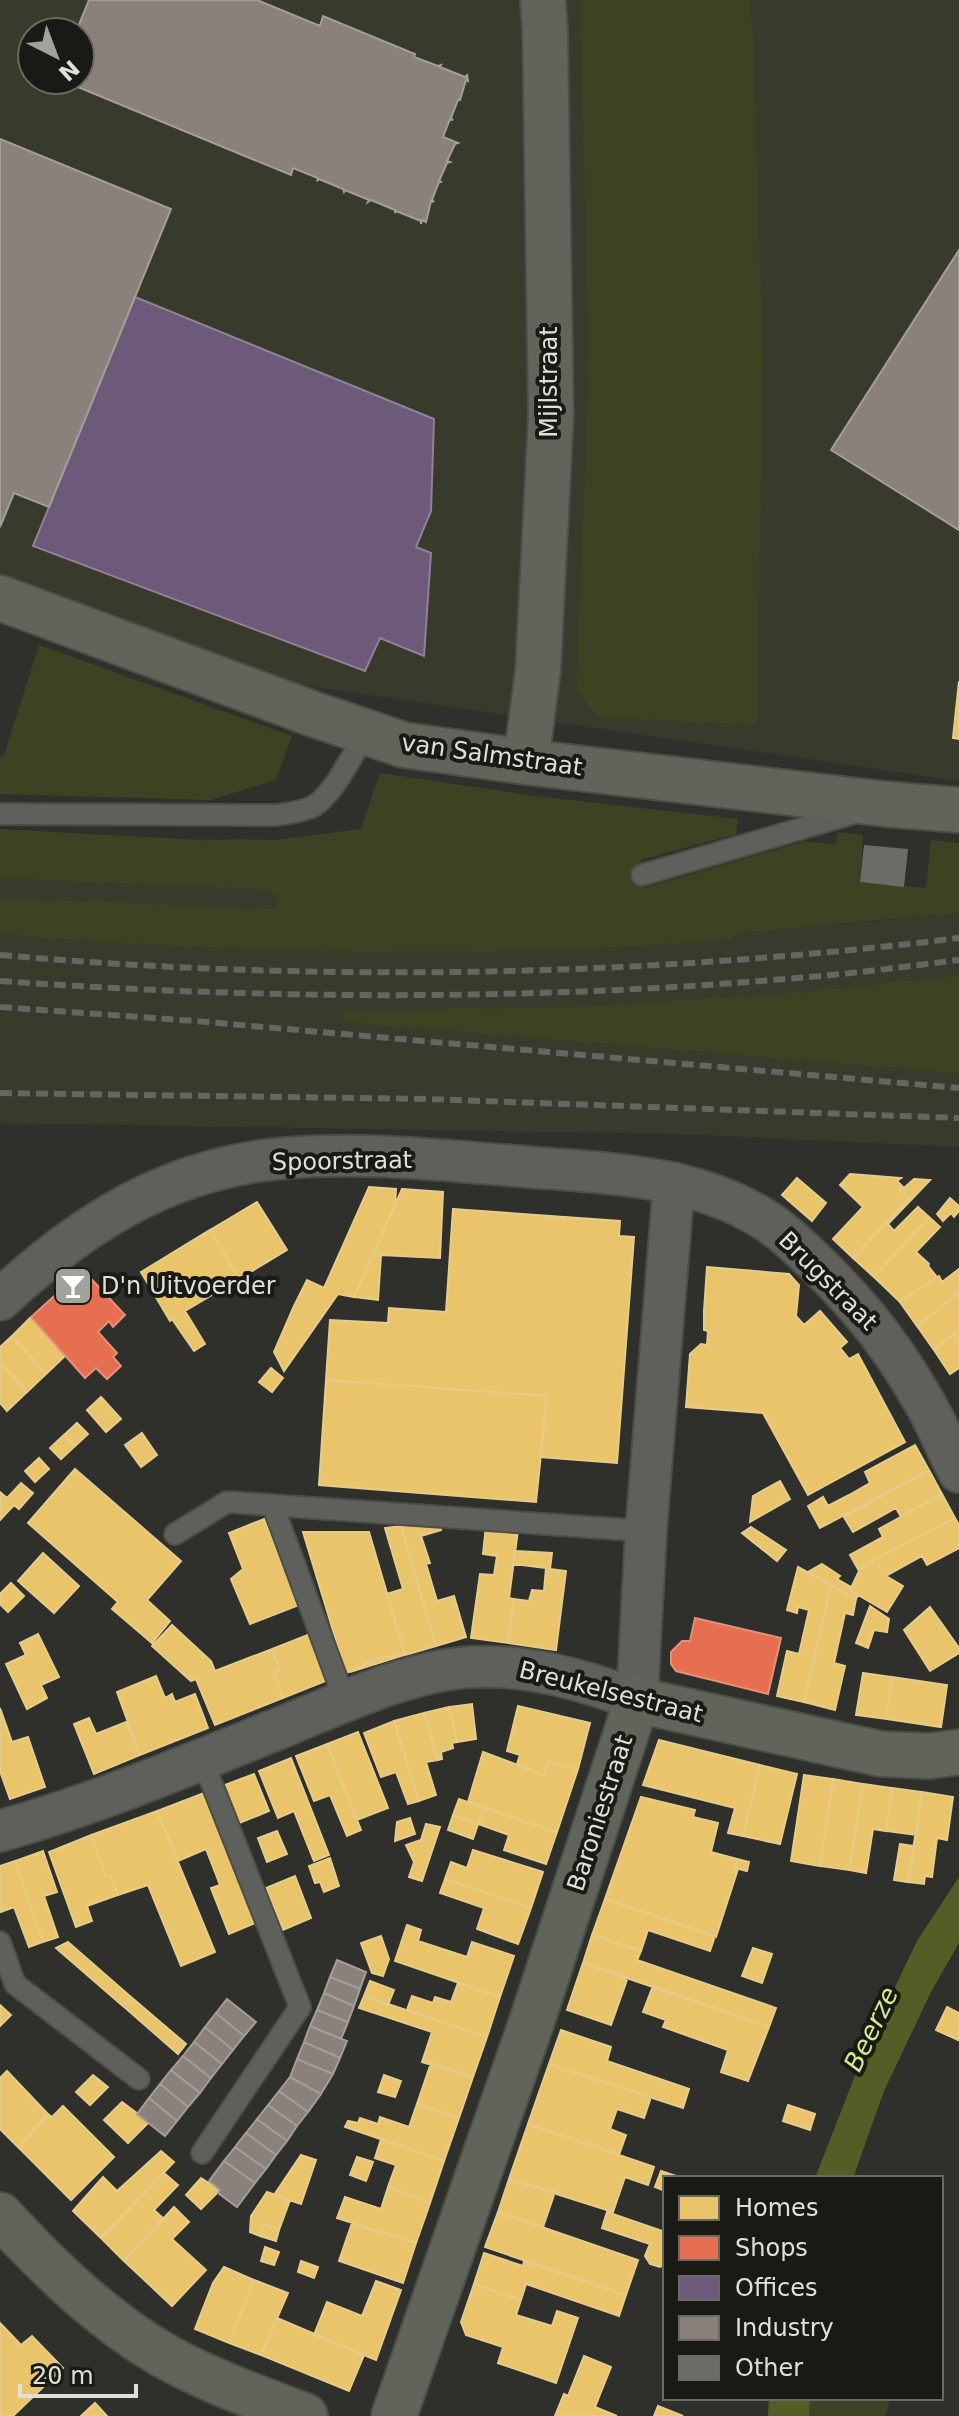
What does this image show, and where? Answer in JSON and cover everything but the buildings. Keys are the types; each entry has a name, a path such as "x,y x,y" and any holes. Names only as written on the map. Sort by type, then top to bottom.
{"street":[{"name":"Mijlstraat","path":"526,762 538,670 551,415 543,0"},
{"name":"van Salmstraat","path":"0,598 366,733 437,751 959,810"},
{"name":"Spoorstraat","path":"0,1300 70,1239 115,1210 192,1177 239,1165 287,1158 386,1157 620,1174 674,1183"},
{"name":"Brugstraat","path":"674,1183 736,1203 764,1219 789,1237 857,1303 894,1351 928,1409 959,1472"},
{"name":"Baroniestraat","path":"394,2416 532,2021 637,1700 646,1531 674,1183"},
{"name":"Breukelsestraat","path":"0,1831 37,1821 202,1759 345,1701 421,1676 468,1667 507,1667 585,1681 637,1700 881,1754 930,1756 959,1752"},
{"path":"0,2215 45,2262 123,2328 165,2356 305,2416"}],"lane":[{"path":"0,814 277,815 300,811 315,805 326,794 366,733"},
{"path":"642,875 885,804"},
{"path":"175,1534 227,1502 646,1531"},
{"path":"273,1506 345,1701"},
{"path":"202,1759 300,2007 202,2153"},
{"path":"0,1942 15,1984 139,2079"}],"shaded area":[{"path":"0,0 959,0 959,781 301,685 0,584"},
{"path":"580,0 750,0 763,362 757,725 597,717 576,689 589,368"},
{"path":"39,645 292,736 276,780 210,800 0,794 0,756 4,755"},
{"path":"380,773 535,796 738,819 736,834 641,860 644,888 805,841 835,845 838,832 863,835 860,882 926,888 931,840 959,843 959,913 735,933 730,940 548,950 274,950 0,934 0,898 276,909 277,895 258,889 0,878 0,829 220,841 277,840 361,829"},
{"path":"373,793 641,860 645,912 844,924 959,913 959,1147 680,1134 0,1123 0,829 158,839 277,840 361,829"},
{"path":"959,975 959,1073 344,1022 344,1010 582,1007 807,992"},
{"path":"959,1877 959,1943 931,1992 884,2091 854,2176 816,2176 865,2050 917,1941"},
{"path":"769,2400 810,2400 809,2416 768,2416"},
{"path":"810,2400 890,2400 886,2416 809,2416"}],"railway":[{"path":"0,955 239,970 480,972 720,961 959,938"},
{"path":"0,981 202,992 506,994 708,985 959,960"},
{"path":"0,1007 195,1021 959,1088"},
{"path":"0,1093 427,1099 959,1118"}],"place":[{"name":"D'n Uitvoerder","path":"73,1286"}],"water label":[{"name":"Beerze","path":"871,2029"}]}
